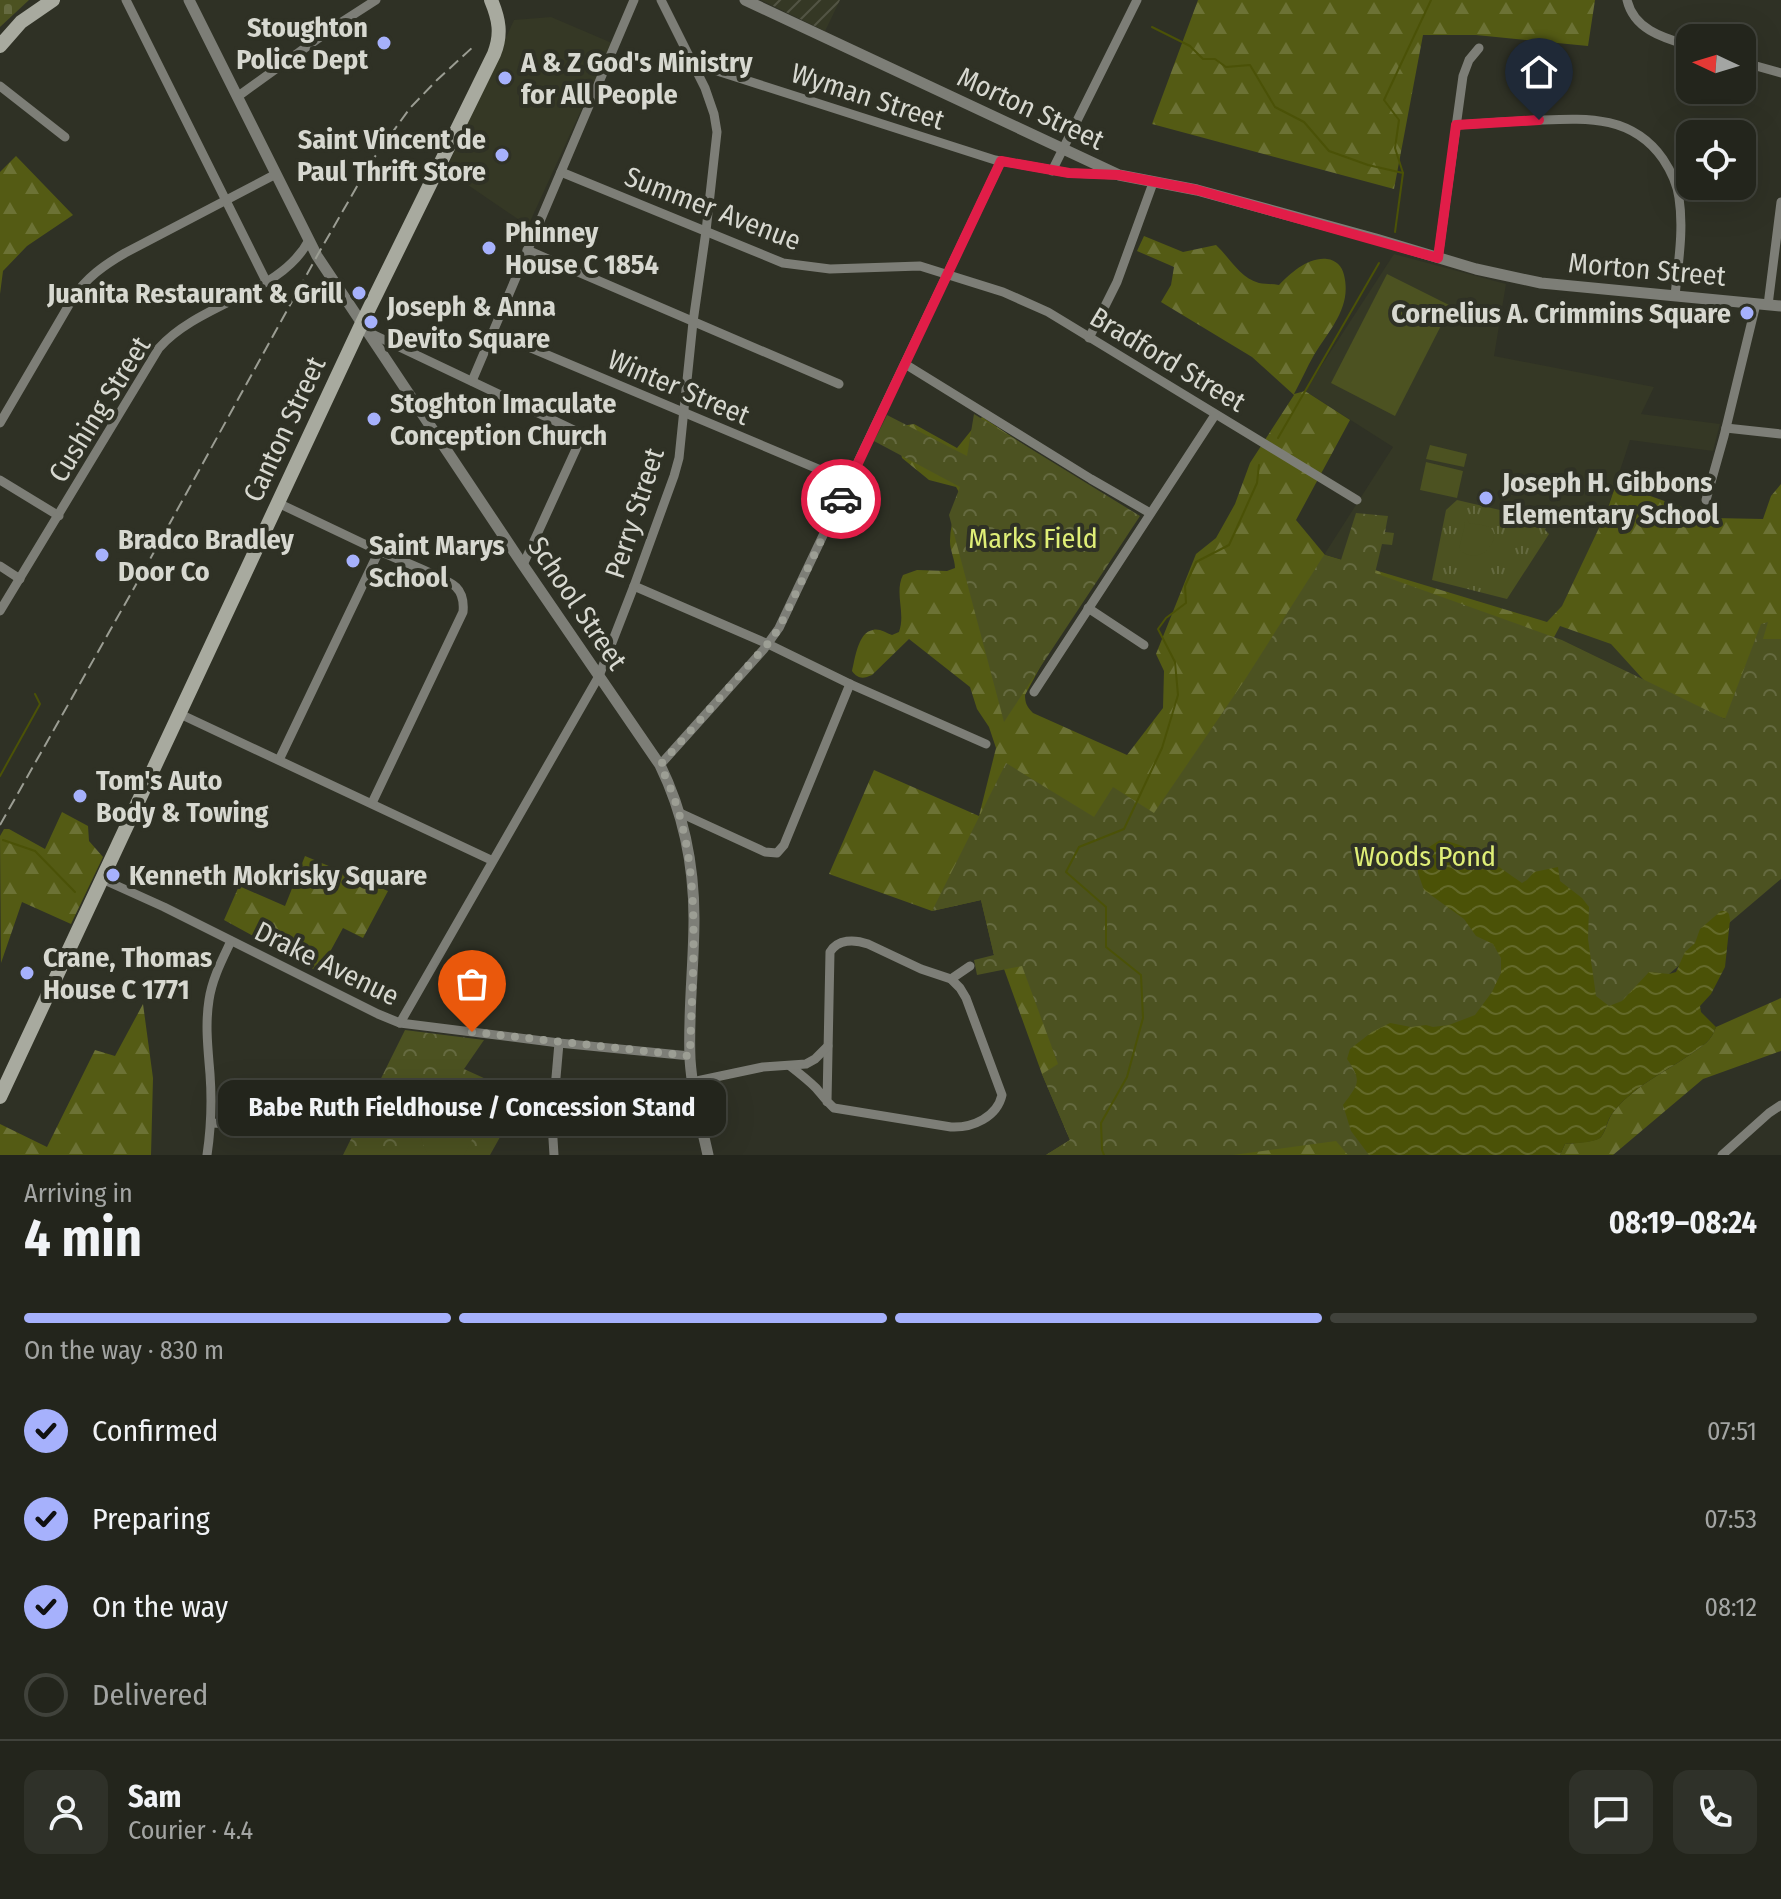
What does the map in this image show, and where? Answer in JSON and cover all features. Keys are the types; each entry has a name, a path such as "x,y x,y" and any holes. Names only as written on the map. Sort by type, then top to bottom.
{"main road":[{"path":"0,46 21,22 53,0"},
{"name":"Canton Street","path":"0,1097 278,503 366,328 497,48 500,25 491,0"}],"street":[{"path":"126,0 266,281"},
{"name":"School Street","path":"189,0 317,256 660,765 673,793 691,868 694,920 690,1056 692,1082 708,1155"},
{"path":"237,97 376,0"},
{"path":"472,381 634,0"},
{"path":"661,0 693,61"},
{"name":"Morton Street","path":"745,0 1119,175 1197,190 1476,269 1541,283 1769,305"},
{"path":"1052,171 1137,0"},
{"path":"1627,0 1638,23 1676,42"},
{"path":"1438,258 1463,76 1469,60 1479,48"},
{"name":"Wyman Street","path":"693,61 1001,161 1052,171 1119,175"},
{"name":"Perry Street","path":"400,1023 599,676 674,476 679,458 717,132 709,97 693,61"},
{"path":"1756,66 1781,73"},
{"path":"0,86 65,137"},
{"path":"1456,125 1586,118 1611,122 1633,131 1655,148 1673,174 1679,196 1675,296"},
{"path":"660,765 768,644 784,618 1001,161"},
{"name":"Summer Avenue","path":"561,172 772,260 799,267 830,269 914,265 947,274"},
{"path":"0,423 84,283 125,253 276,174"},
{"path":"1089,338 1117,282 1153,183"},
{"path":"1706,500 1726,428 1769,305 1781,202"},
{"name":"Cushing Street","path":"0,611 159,348 184,326 290,266 309,240"},
{"path":"527,250 839,384"},
{"name":"Bradford Street","path":"947,274 1027,302 1357,500"},
{"path":"366,328 578,434 577,447 523,565"},
{"name":"Winter Street","path":"493,332 849,482"},
{"path":"905,364 1150,513"},
{"path":"1034,692 1215,415"},
{"path":"1726,428 1781,434"},
{"path":"0,480 59,516"},
{"path":"278,503 453,584 462,596 463,612 372,803"},
{"path":"279,760 379,551"},
{"path":"0,566 20,579"},
{"path":"634,586 986,744"},
{"path":"1088,608 1144,645"},
{"path":"678,812 765,852 777,853 784,845 850,684"},
{"path":"180,714 491,860"},
{"name":"Drake Avenue","path":"102,879 400,1023 690,1056"},
{"path":"207,1155 211,1123 208,1012 214,982 231,941"},
{"path":"790,1066 808,1080 827,1102 834,1108 951,1127 971,1125 998,1108 1002,1090 966,998 951,979 921,969 863,942 840,942 830,952 827,1102"},
{"path":"951,979 970,966"},
{"path":"554,1155 552,1123 559,1043"},
{"path":"692,1082 763,1067 806,1064 824,1052 829,1044"},
{"path":"1722,1155 1781,1105"},
{"path":"211,1123 260,1125 281,1122 301,1114"}],"shaded area":[{"path":"761,0 840,0 825,31"},
{"path":"551,17 612,43 528,226 446,170 514,20"},
{"name":"Joseph H. Gibbons Elementary School","path":"1394,254 1506,284 1494,356 1654,387 1641,414 1720,424 1713,451 1630,440 1591,559 1761,624 1725,719 1562,640 1324,555 1393,447 1305,391"}],"green space":[{"path":"0,0 29,0 0,27"},
{"path":"1198,0 1595,0 1588,46 1476,35 1423,35 1394,189 1152,124"},
{"path":"16,156 73,215 27,246 3,271 0,294 0,172"},
{"path":"1144,236 1183,252 1216,245 1241,272 1259,283 1279,285 1300,267 1320,259 1333,261 1342,269 1346,287 1342,308 1294,394 1305,391 1350,420 1296,520 1325,555 1547,622 1562,606 1607,511 1616,484 1713,518 1763,519 1771,496 1781,484 1781,736 1661,699 1611,644 1560,626 1508,723 1369,1155 1046,1155 1070,1140 1004,969 994,955 981,900 932,911 829,874 874,770 979,816 996,748 970,687 909,639 872,675 861,678 852,671 858,647 868,632 878,630 892,635 899,632 903,575 917,570 947,571 955,568 950,535 960,494 956,487 929,480 902,458 895,427 914,424 957,448 982,417 1075,479 1065,621 1025,695 1033,713 1127,755 1163,708 1164,671 1156,654 1196,554 1216,538 1235,504 1250,463 1294,395 1252,357 1161,302 1171,285 1174,267 1137,251"},
{"path":"1387,274 1451,306 1395,416 1331,383"},
{"name":"Marks Field","path":"974,414 1140,516 1004,722 949,515 960,487 874,441 887,415 967,456"},
{"path":"1430,445 1467,454 1464,467 1426,459"},
{"path":"1426,462 1463,471 1457,498 1420,490"},
{"path":"1457,500 1547,521 1545,530 1549,534 1507,599 1432,580 1446,510"},
{"name":"Woods Pond","path":"1356,513 1388,516 1385,532 1394,533 1392,545 1382,544 1375,573 1562,640 1725,719 1761,624 1768,622 1763,639 1781,639 1781,879 1456,1155 1348,1155 1336,1141 1233,1155 1046,1155 1070,1140 1042,1074 1058,1064 1022,966 977,975 974,960 994,955 981,900 932,911 1006,763 1094,817 1113,787 1154,813 1244,681 1324,555 1341,560"},
{"path":"1467,519 1469,523 1489,527 1493,531 1492,543 1482,554 1475,556 1459,549"},
{"path":"62,812 88,826 89,841 103,857 71,924 22,902 1,963 0,836 4,829 9,829 45,849"},
{"path":"305,856 388,891 363,938 343,928 319,972 224,920 239,886 285,906"},
{"path":"1781,998 1781,1051 1703,1079 1613,1155 1560,1155 1565,1144 1601,1137 1610,1117 1620,1105 1638,1088 1703,1045 1716,1027"},
{"path":"143,1004 153,1078 151,1155 0,1155 0,1124 47,1147 95,1050 115,1056"},
{"path":"405,1030 484,1040 464,1069 523,1096 490,1155 343,1155"},
{"path":"438,1104 481,1124 481,1129 476,1132 464,1155 429,1155 425,1148 422,1127 427,1115"}],"water":[{"name":"Woods Pond","path":"1440,840 1473,851 1522,883 1534,872 1558,867 1560,881 1589,907 1588,939 1596,996 1609,1006 1622,1001 1649,972 1676,972 1685,952 1695,943 1700,929 1721,911 1729,914 1725,967 1711,994 1700,1006 1701,1012 1716,1027 1712,1036 1629,1096 1612,1114 1603,1135 1598,1139 1565,1144 1560,1155 1369,1155 1351,1131 1343,1105 1357,1083 1347,1059 1350,1049 1390,1023 1433,1027 1449,1025 1475,1015 1501,973 1501,958 1493,944 1476,936 1464,919 1424,890 1417,858"}],"waterway":[{"path":"1395,232 1403,173 1395,148 1399,120 1384,100 1431,0"},
{"path":"1152,27 1190,46 1203,59 1215,59 1226,67 1250,65 1275,107 1304,122 1329,151 1403,173"},
{"path":"1278,438 1379,263"},
{"path":"1104,1155 1101,1123 1127,1077 1143,1018 1141,975 1106,947 1106,907 1066,872 1079,847 1124,829 1162,748 1178,695 1175,662 1158,629 1166,618 1186,603 1185,586 1196,562 1229,545 1257,483 1259,465"},
{"path":"0,776 40,704 35,694"},
{"path":"3,840 35,851 75,892"}],"railway":[{"path":"0,825 371,162 410,108 474,46"}],"way so far":[{"path":"472,1032 690,1056 694,920 691,868 675,800 660,765 773,638 841,499"}],"place":[{"name":"Stoughton Police Dept","path":"384,43"},
{"name":"A & Z God's Ministry for All People","path":"505,78"},
{"name":"Saint Vincent de Paul Thrift Store","path":"502,155"},
{"name":"Phinney House C 1854","path":"489,248"},
{"name":"Juanita Restaurant & Grill","path":"359,293"},
{"name":"Cornelius A. Crimmins Square","path":"1747,313"},
{"name":"Joseph & Anna Devito Square","path":"371,322"},
{"name":"Stoghton Imaculate Conception Church","path":"374,419"},
{"name":"Joseph H. Gibbons Elementary School","path":"1486,498"},
{"name":"Bradco Bradley Door Co","path":"102,555"},
{"name":"Saint Marys School","path":"353,561"},
{"name":"Tom's Auto Body & Towing","path":"80,796"},
{"name":"Kenneth Mokrisky Square","path":"113,875"},
{"name":"Crane, Thomas House C 1771","path":"27,973"},
{"name":"Babe Ruth Fieldhouse / Concession Stand","path":"472,1032"}],"route":[{"path":"841,499 1001,161 1052,171 1119,175 1197,190 1438,258 1456,125 1539,120"}]}
